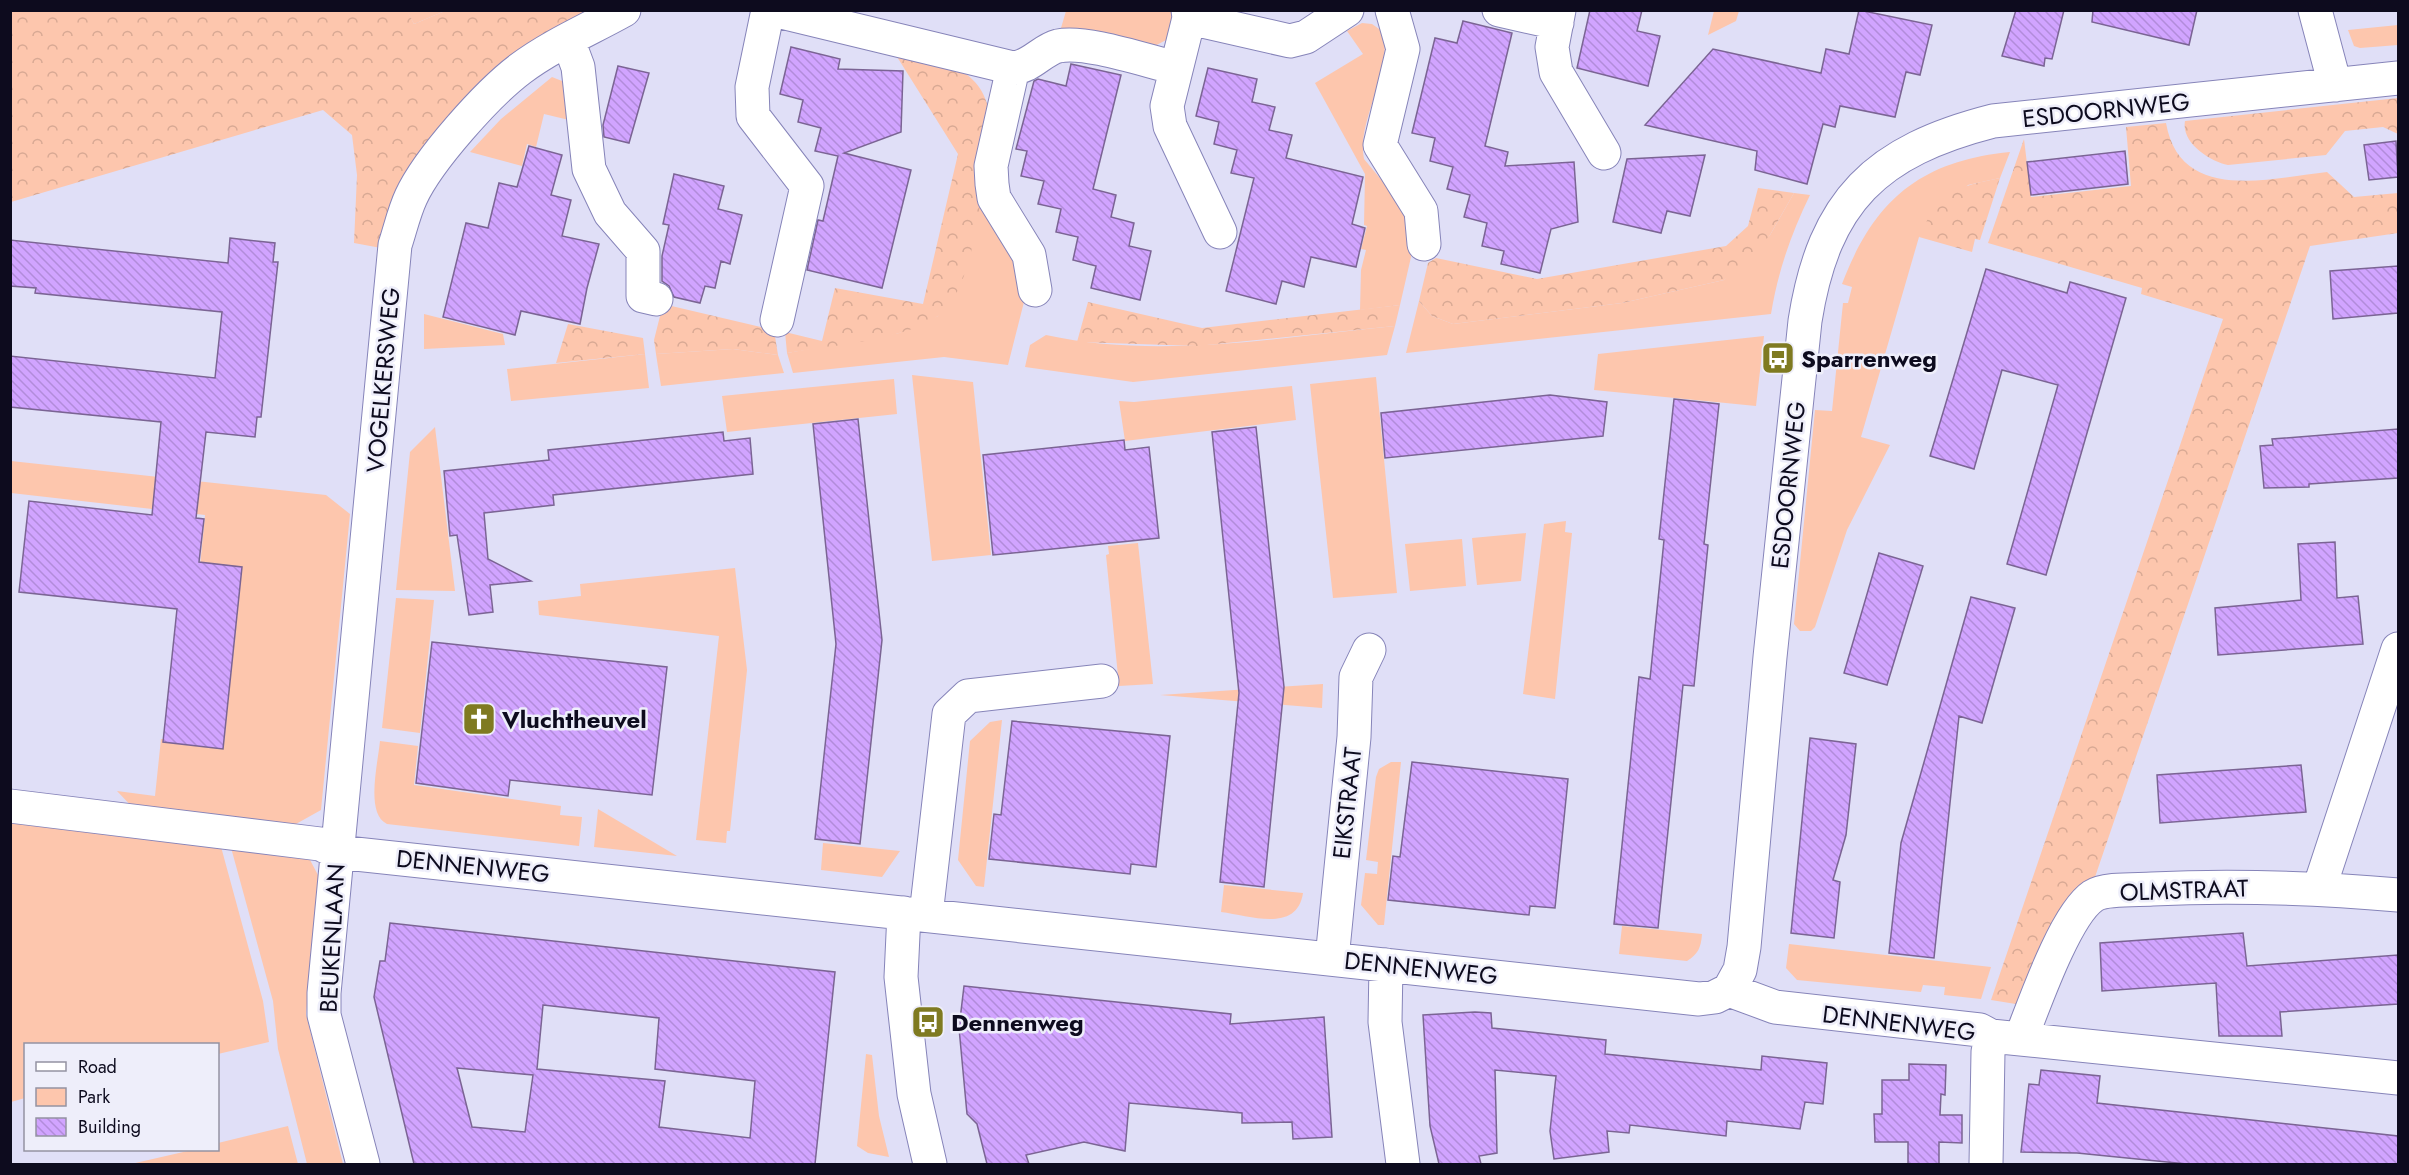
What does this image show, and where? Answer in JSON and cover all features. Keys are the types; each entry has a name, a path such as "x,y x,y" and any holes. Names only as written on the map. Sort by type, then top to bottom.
{"street":[{"name":"VOGELKERSWEG","path":"337,852 395,245 411,198 448,144 491,95 521,68 624,10"},
{"path":"768,10 752,87 753,116 807,186 777,321"},
{"path":"773,10 1013,68 1021,68 1054,47 1073,43 1176,68"},
{"path":"1220,232 1170,126 1167,106 1188,14 1290,41 1306,37 1347,10"},
{"path":"1392,10 1403,49 1380,145 1421,211 1424,244"},
{"path":"1499,10 1558,17 1552,47 1556,72 1604,153"},
{"path":"2315,10 2335,85"},
{"path":"568,40 578,67 589,169 610,213 642,251 643,296 657,299"},
{"path":"1013,68 991,166 992,184 994,198 1029,255 1035,290"},
{"name":"ESDOORNWEG","path":"1729,990 1740,970 1744,946 1770,657 1805,321 1810,287 1825,239 1839,213 1880,171 1913,149 1948,133 1993,121 2398,78"},
{"path":"2319,889 2398,649"},
{"name":"EIKSTRAAT","path":"1332,958 1353,737 1356,677 1369,650"},
{"path":"930,1164 914,1094 901,977 915,914 949,714 968,696 1102,681"},
{"name":"DENNENWEG","path":"10,806 320,844 337,852 1699,999 1715,997 1729,990 1775,1007 1980,1030 2006,1037 2398,1078"},
{"name":"BEUKENLAAN","path":"337,852 324,1015 363,1164"},
{"name":"OLMSTRAAT","path":"2006,1037 2048,969 2077,915 2094,896 2120,890 2221,885 2398,895"},
{"path":"1386,965 1385,1022 1403,1164"},
{"path":"1986,1164 1988,1052 2006,1037"}],"green space":[{"path":"407,10 414,24 445,11 595,11 514,56 381,248 354,243 357,175 352,135 323,110 11,202 11,11"},
{"path":"1171,10 1174,15 1168,39 1149,49 1061,28 1066,11"},
{"path":"407,11 445,11 414,24"},
{"path":"1714,11 1739,11 1736,21 1708,35"},
{"path":"1362,23 1372,24 1382,31 1385,46 1380,79 1365,128 1364,159 1408,212 1414,244 1400,305 1360,310 1361,270 1366,250 1361,249 1367,226 1364,225 1365,174 1315,83 1363,54 1347,31"},
{"path":"2398,25 2398,45 2360,48 2354,46 2348,30"},
{"path":"894,52 955,68 978,85 985,98 990,116 982,193 971,253 963,279 952,301 938,316 924,324 866,341 787,353 785,332 822,341 835,288 923,304 958,154"},
{"path":"552,77 562,81 569,89 569,120 544,114 536,147 527,144 522,166 470,152 501,119"},
{"path":"2398,98 2398,134 2383,127 2345,131 2326,155 2228,165 2213,160 2198,150 2192,144 2185,129 2185,121"},
{"path":"2166,123 2175,149 2189,166 2208,176 2231,180 2255,180 2327,172 2354,197 2398,193 2398,233 2310,246 2094,880 2022,1005 1991,1000 2223,319 2141,294 2142,288 1988,243 2024,139 2031,197 2131,186 2126,127"},
{"path":"2010,152 2000,178 1968,185 1919,237 1861,437 1890,445 1847,530 1815,627 1811,631 1800,631 1794,624 1815,410 1832,411 1843,303 1848,303 1852,287 1842,284 1869,229 1885,208 1904,190 1950,165 1978,157"},
{"path":"2000,178 1980,240 1975,239 1972,252 1919,237 1934,210 1949,194 1970,185"},
{"path":"1758,188 1794,193 1770,235 1748,263 1724,280 1622,303 1453,324 1432,316 1419,301 1428,263 1436,258 1537,279 1726,246 1748,226"},
{"path":"1794,193 1810,195 1786,253 1771,314 1406,353 1419,301 1432,316 1453,324 1622,303 1724,280 1770,235"},
{"path":"980,197 1019,262 1025,298 1008,365 944,357 793,373 787,353 899,333 938,316"},
{"path":"1088,302 1202,328 1400,305 1395,326 1197,346 1077,342"},
{"path":"663,304 774,330 778,355 733,349 656,354 654,340"},
{"path":"424,314 503,334 505,345 424,349"},
{"path":"568,324 643,338 645,354 556,363"},
{"path":"1395,326 1387,355 1133,382 1025,367 1030,345 1046,335 1132,346 1176,346 1264,340"},
{"path":"1764,336 1756,406 1594,390 1598,354"},
{"path":"733,349 778,355 784,373 661,386 656,354"},
{"path":"645,354 649,388 511,401 507,369"},
{"path":"912,375 973,382 991,555 932,561"},
{"path":"1376,377 1397,593 1333,598 1310,384"},
{"path":"894,379 897,414 727,432 722,396"},
{"path":"1292,386 1296,420 1125,441 1119,401 1134,402"},
{"path":"435,427 455,591 396,590 410,452"},
{"path":"11,461 326,495 350,514 321,810 287,829 136,811 117,791 155,796 161,739 220,744 200,566 205,515 11,493"},
{"path":"1566,521 1565,532 1572,533 1555,699 1523,694 1544,524"},
{"path":"1526,533 1521,581 1477,585 1472,538"},
{"path":"1462,539 1466,586 1410,591 1405,544"},
{"path":"1138,543 1153,684 1119,686 1106,555 1109,554 1108,546"},
{"path":"735,568 747,670 730,831 727,831 726,843 696,840 719,636 539,615 538,601 581,596 580,584"},
{"path":"396,598 434,600 420,733 382,728"},
{"path":"1323,684 1322,708 1160,695"},
{"path":"1002,720 984,887 976,886 958,860 970,741 990,722"},
{"path":"380,741 418,746 414,785 561,806 560,815 582,817 579,846 387,824 376,810 375,799 374,787"},
{"path":"1391,762 1401,762 1384,925 1378,925 1361,905 1365,873 1377,874 1378,862 1366,860 1376,777 1379,769"},
{"path":"598,809 677,856 594,847"},
{"path":"11,817 220,843 263,1001 269,1042 219,1054 219,1043 24,1043 24,1098 11,1102"},
{"path":"823,843 900,851 882,877 821,870"},
{"path":"230,844 309,858 319,877 306,1014 343,1164 307,1164 278,1049 273,1001"},
{"path":"1224,885 1303,893 1299,905 1292,913 1282,918 1259,918 1221,912"},
{"path":"1622,926 1702,934 1701,943 1694,956 1687,961 1619,954"},
{"path":"1789,944 1991,967 1981,999 1944,995 1945,987 1923,985 1921,992 1797,980 1786,968"},
{"path":"866,1054 872,1055 879,1116 889,1157 868,1153 857,1146"},
{"path":"288,1126 298,1164 131,1164 188,1151 219,1151 219,1143"}],"building":[{"path":"1590,10 1642,10 1637,31 1660,36 1648,86 1577,68"},
{"path":"1859,10 1932,25 1920,75 1906,72 1895,117 1840,106 1835,127 1823,124 1807,184 1755,170 1757,151 1645,125 1713,49 1821,73 1826,49 1849,54"},
{"path":"2016,10 2064,10 2052,59 2045,58 2044,66 2002,56"},
{"path":"2093,10 2197,10 2189,45 2092,22"},
{"path":"1463,21 1512,33 1485,146 1508,152 1505,166 1574,162 1578,222 1551,229 1540,273 1501,264 1504,251 1482,246 1487,223 1464,217 1470,195 1447,189 1453,167 1430,161 1435,138 1412,133 1435,38 1457,43"},
{"path":"791,47 840,59 838,69 903,71 901,132 844,153 911,170 882,288 807,270 818,220 823,221 838,156 815,151 821,128 798,122 803,100 780,94"},
{"path":"1071,64 1121,75 1093,189 1116,195 1111,217 1134,223 1129,246 1151,251 1140,300 1091,288 1096,266 1073,260 1078,237 1056,232 1061,209 1038,204 1044,181 1021,176 1027,151 1016,149 1034,81 1038,79 1066,86"},
{"path":"618,66 649,73 629,143 604,137 603,125"},
{"path":"1208,68 1257,79 1252,102 1275,107 1269,130 1292,135 1286,158 1363,177 1352,224 1365,228 1356,267 1311,257 1304,287 1282,281 1276,304 1226,291 1254,178 1231,173 1237,150 1214,144 1219,122 1196,116"},
{"path":"2396,141 2398,177 2369,180 2364,145"},
{"path":"529,146 562,155 551,195 571,200 562,236 599,244 580,324 521,311 515,335 443,317 466,223 488,228 499,183 517,187"},
{"path":"2125,151 2128,184 2031,195 2027,162"},
{"path":"1705,155 1690,216 1667,211 1661,233 1613,222 1627,159"},
{"path":"674,174 724,186 718,209 742,215 730,264 721,261 715,288 705,286 700,303 674,297 669,286 662,281 662,256 669,225 663,224"},
{"path":"230,238 275,243 273,262 278,262 261,417 257,417 255,437 206,432 196,518 204,519 199,562 242,567 223,749 163,742 177,609 19,592 29,501 152,515 161,422 10,407 10,356 215,378 222,312 35,293 36,288 10,286 10,240 228,263"},
{"path":"2398,266 2398,313 2333,319 2330,271"},
{"path":"1986,269 2067,293 2070,282 2126,298 2046,575 2007,564 2058,385 2002,370 1974,469 1930,456"},
{"path":"1550,395 1607,402 1603,436 1385,458 1381,413"},
{"path":"1674,399 1719,404 1704,544 1708,545 1694,686 1683,685 1658,928 1614,924 1639,677 1650,679 1664,540 1659,539"},
{"path":"858,419 882,640 860,844 815,839 836,644 813,424"},
{"path":"1256,427 1284,687 1264,887 1220,882 1239,693 1212,432"},
{"path":"2398,429 2398,478 2309,484 2309,487 2264,488 2260,446 2273,445 2272,439"},
{"path":"723,432 724,441 750,438 753,474 553,495 554,505 484,513 488,559 531,581 490,585 493,612 469,615 457,535 450,536 444,471 549,460 548,450"},
{"path":"1124,440 1125,450 1149,447 1159,538 993,555 983,455"},
{"path":"2335,542 2337,598 2358,596 2363,644 2218,655 2215,608 2301,600 2298,544"},
{"path":"1879,553 1923,566 1887,685 1844,673"},
{"path":"1971,597 2015,608 1982,723 1959,716 1934,958 1889,953 1901,843"},
{"name":"Vluchtheuvel","path":"432,642 667,667 652,795 510,780 508,796 416,783"},
{"path":"1012,721 1170,736 1156,867 1131,864 1130,874 989,859 994,814 1001,815"},
{"path":"1810,738 1856,744 1846,835 1833,880 1840,882 1834,938 1791,933"},
{"path":"1412,762 1568,779 1555,908 1530,906 1529,915 1388,900 1393,856 1400,857"},
{"path":"2301,765 2306,812 2160,823 2157,775"},
{"path":"390,923 835,972 815,1164 414,1164 374,997 380,961 385,961","holes":["543,1005 659,1018 655,1069 755,1081 750,1138 659,1127 665,1081 537,1069","457,1068 533,1075 525,1132 472,1127"]},
{"path":"2243,933 2247,966 2398,955 2398,1004 2280,1012 2282,1036 2219,1036 2216,983 2102,991 2100,943"},
{"path":"964,986 1231,1014 1230,1024 1324,1017 1332,1137 1293,1139 1292,1122 1242,1123 1242,1113 1129,1103 1125,1151 1084,1142 1026,1155 1029,1164 987,1164 977,1124 967,1114 959,1028"},
{"path":"1491,1013 1492,1028 1606,1040 1605,1054 1761,1070 1762,1056 1827,1063 1823,1104 1805,1102 1800,1129 1727,1121 1726,1136 1630,1125 1629,1133 1607,1131 1609,1152 1554,1159 1550,1131 1556,1076 1495,1070 1497,1153 1479,1156 1481,1164 1439,1164 1430,1126 1423,1015"},
{"path":"1909,1064 1946,1065 1945,1095 1941,1094 1940,1115 1962,1115 1962,1143 1939,1142 1939,1164 1908,1164 1908,1142 1875,1142 1874,1114 1882,1114 1882,1080 1909,1080"},
{"path":"2041,1070 2100,1076 2097,1103 2398,1136 2398,1164 2187,1164 2077,1153 2021,1152 2029,1084 2039,1085"}],"place":[{"name":"Sparrenweg","path":"1778,358"},
{"name":"Vluchtheuvel","path":"479,719"},
{"name":"Dennenweg","path":"928,1022"}]}
